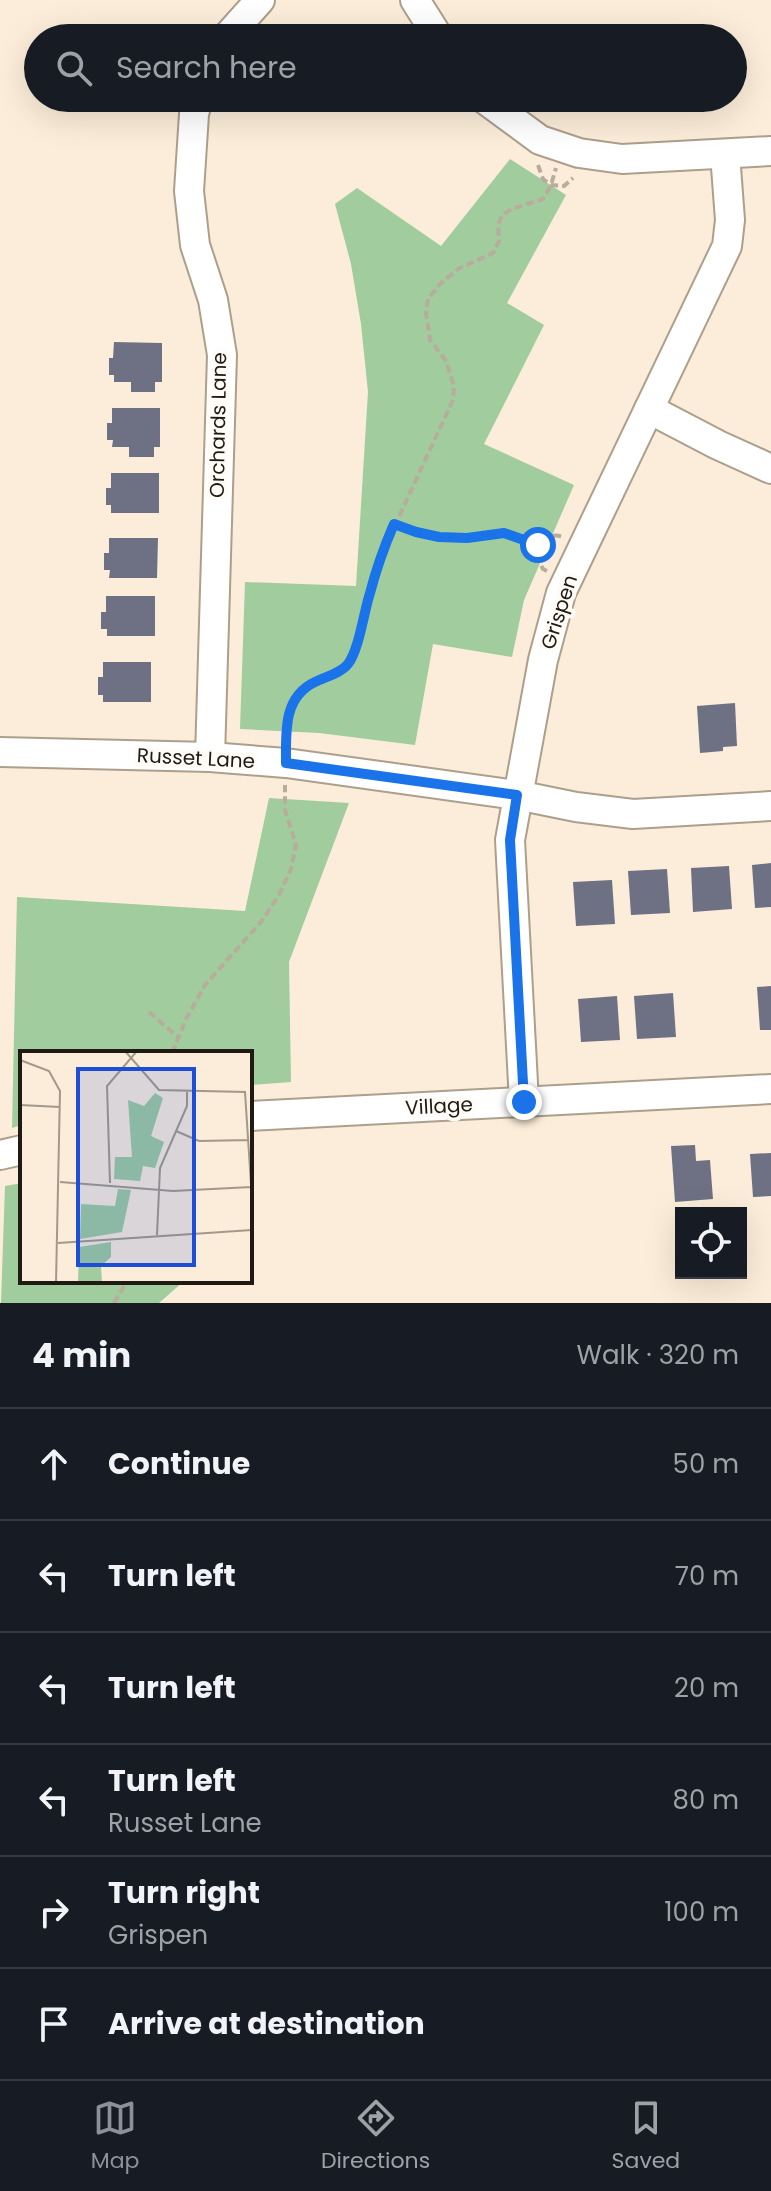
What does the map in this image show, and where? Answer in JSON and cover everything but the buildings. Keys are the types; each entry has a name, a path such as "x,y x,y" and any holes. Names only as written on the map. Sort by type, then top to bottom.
{"street":[{"path":"239,24 260,0"},
{"path":"415,0 430,24"},
{"name":"Orchards Lane","path":"194,112 189,191 195,245 213,300 222,355 210,757"},
{"path":"502,112 540,140 579,153 622,159 771,151"},
{"name":"Grispen","path":"524,1102 510,840 543,660 561,593 727,246 730,220 725,154"},
{"path":"649,409 771,469"},
{"name":"Russet Lane","path":"0,752 210,757 286,763 633,814 771,806"},
{"name":"Village","path":"252,1116 771,1089"},
{"path":"0,1155 20,1150"}],"path":[{"path":"173,1051 205,985 261,922 291,869 296,845 285,810 287,716 295,698 311,684 348,664 359,638 383,551 453,400 454,386 446,361 430,340 426,313 428,299 458,269 493,253 499,241 498,224 503,214 543,199 551,185 562,147"},
{"path":"538,165 543,179 551,185 564,186 573,178"},
{"path":"394,524 439,537 467,538 504,533 538,545"},
{"path":"149,1012 178,1037"},
{"path":"114,1303 126,1283"}],"green space":[{"path":"510,159 566,195 507,303 544,325 484,444 574,485 524,600 512,657 433,644 415,745 319,733 240,729 245,582 356,586 368,392 351,264 335,204 357,188 441,246"},
{"path":"269,798 349,803 289,962 291,1082 252,1085 252,1051 20,1051 20,1126 12,1128 17,897 245,911"},
{"path":"20,1183 20,1283 182,1283 159,1303 1,1303 5,1186"}],"route":[{"path":"524,1102 510,840 517,795 286,763 286,738 287,716 295,698 311,684 348,664 394,524 439,537 467,538 504,533 538,545"}]}
